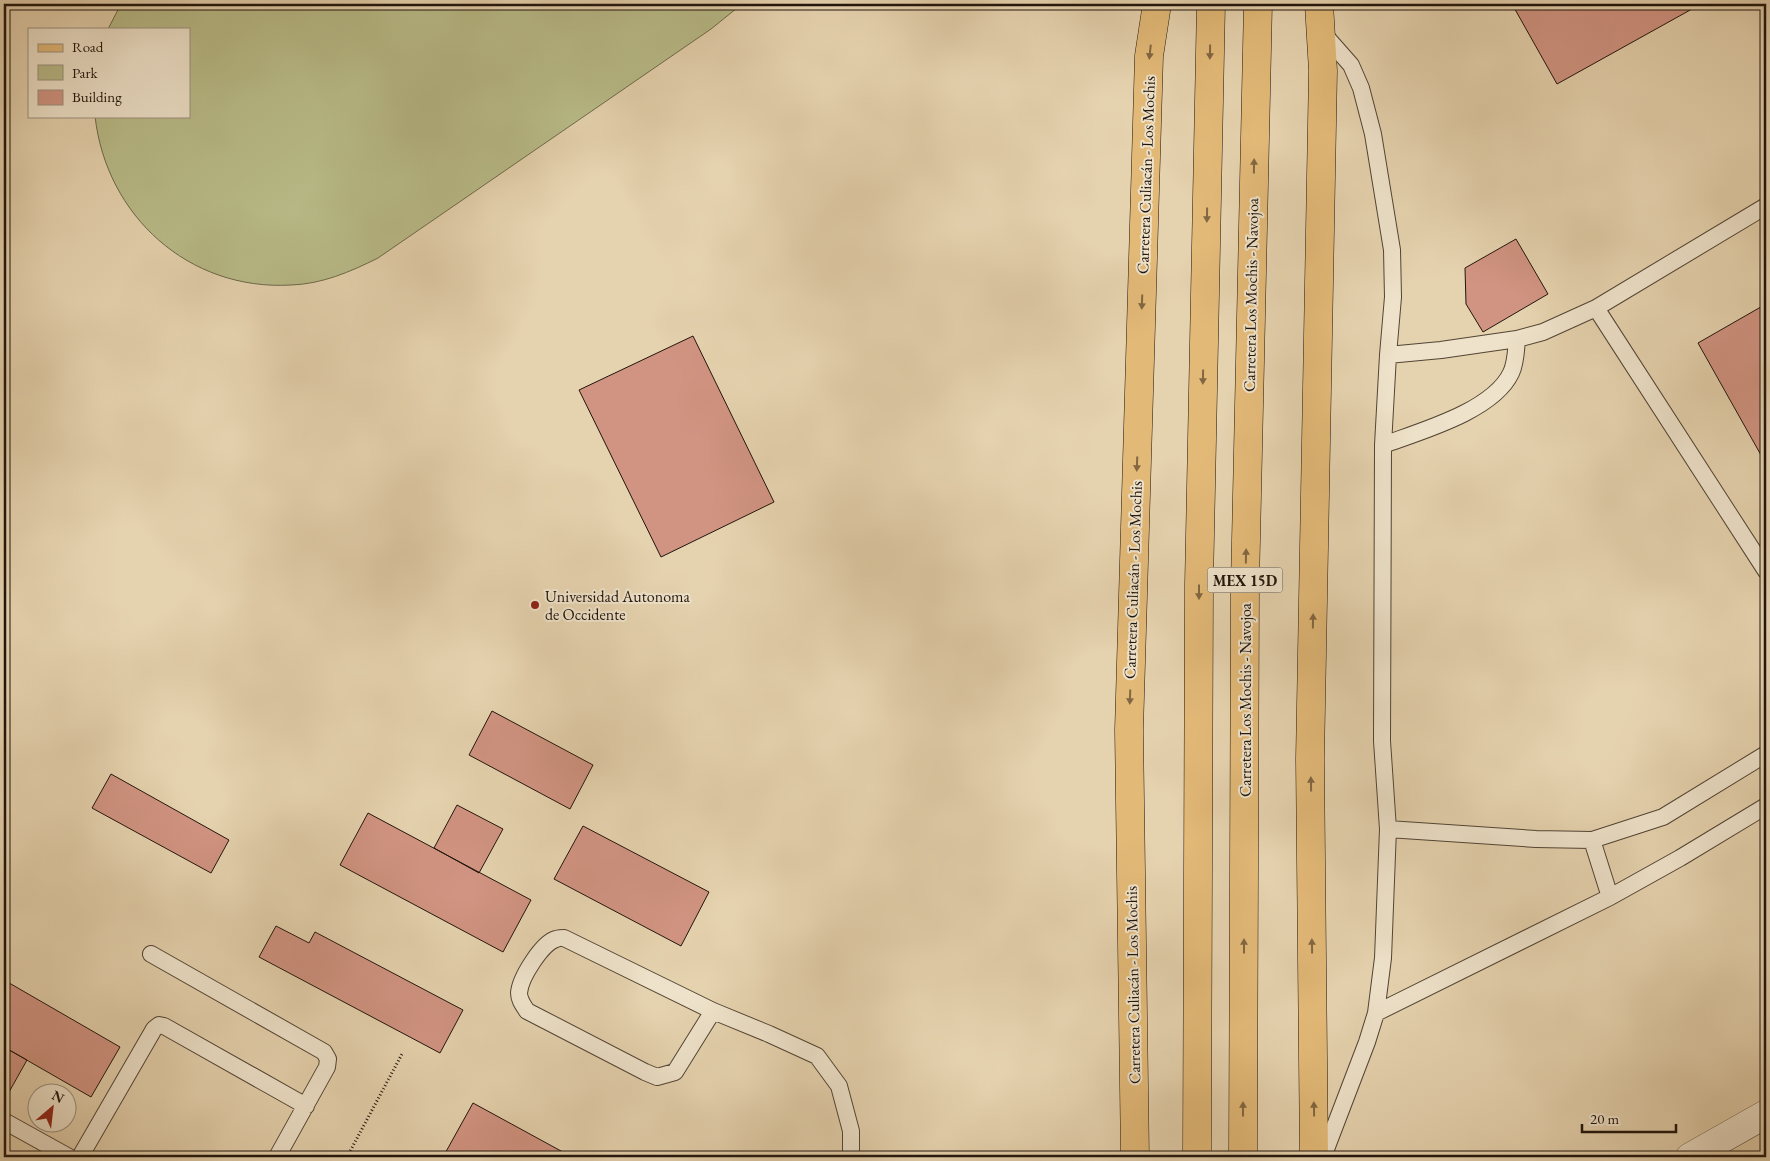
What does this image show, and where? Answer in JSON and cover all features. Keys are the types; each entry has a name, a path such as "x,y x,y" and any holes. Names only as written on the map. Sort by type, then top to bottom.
{"main road":[{"name":"Carretera Culiacán - Los Mochis","path":"1135,1157 1129,730 1149,56 1157,4"},
{"name":"MEX 15D","path":"1197,1157 1199,584 1211,4"},
{"name":"Carretera Los Mochis - Navojoa","path":"1243,1157 1245,595 1258,4"},
{"path":"1314,1157 1310,759 1322,91 1319,4"}],"street":[{"path":"1690,1157 1766,1114"}],"lane":[{"path":"1321,31 1351,65 1361,88 1373,134 1392,250 1393,297 1383,445 1382,741 1388,829 1382,958 1376,1013 1367,1042 1323,1157"},
{"path":"1388,355 1441,350 1517,339 1543,332 1596,308 1766,206"},
{"path":"1596,308 1766,571"},
{"path":"1383,445 1438,425 1477,407 1500,390 1512,372 1517,339"},
{"path":"1388,829 1536,839 1592,840 1662,817 1766,754"},
{"path":"1376,1013 1610,896 1680,858 1766,806"},
{"path":"1592,840 1610,896"},
{"path":"713,1012 676,1072 657,1076 644,1072 527,1011 521,1002 519,993 530,966 542,950 556,938 564,938 713,1012 769,1034 817,1056 839,1086 851,1131 851,1157"},
{"path":"151,954 324,1052 328,1060 327,1067 277,1157"},
{"path":"80,1157 154,1029 159,1025 164,1026 306,1106"},
{"path":"4,1121 69,1157"}],"path":[{"path":"347,1157 402,1054"}],"green space":[{"path":"121,4 742,4 711,29 378,258 336,276 314,282 291,285 254,284 219,275 187,261 159,240 135,215 116,185 102,152 95,118 190,118 190,28 109,28"}],"building":[{"path":"1512,4 1701,4 1557,84"},
{"path":"1516,239 1548,294 1483,332 1466,304 1465,268"},
{"path":"1766,304 1766,464 1698,343"},
{"path":"693,336 774,502 661,557 579,390"},
{"path":"492,711 593,765 570,809 469,755"},
{"path":"111,774 229,840 211,873 92,808"},
{"path":"457,805 503,829 479,873 434,848"},
{"path":"368,813 531,900 503,952 340,865"},
{"path":"583,826 709,892 681,946 554,879"},
{"path":"276,926 309,943 315,932 463,1010 440,1053 259,957"},
{"path":"4,980 120,1047 91,1097 78,1090 78,1084 68,1084 4,1047"},
{"path":"4,1047 27,1060 4,1101"},
{"path":"473,1103 572,1157 443,1157"}],"place":[{"name":"Universidad Autonoma de Occidente","path":"535,605"}]}
